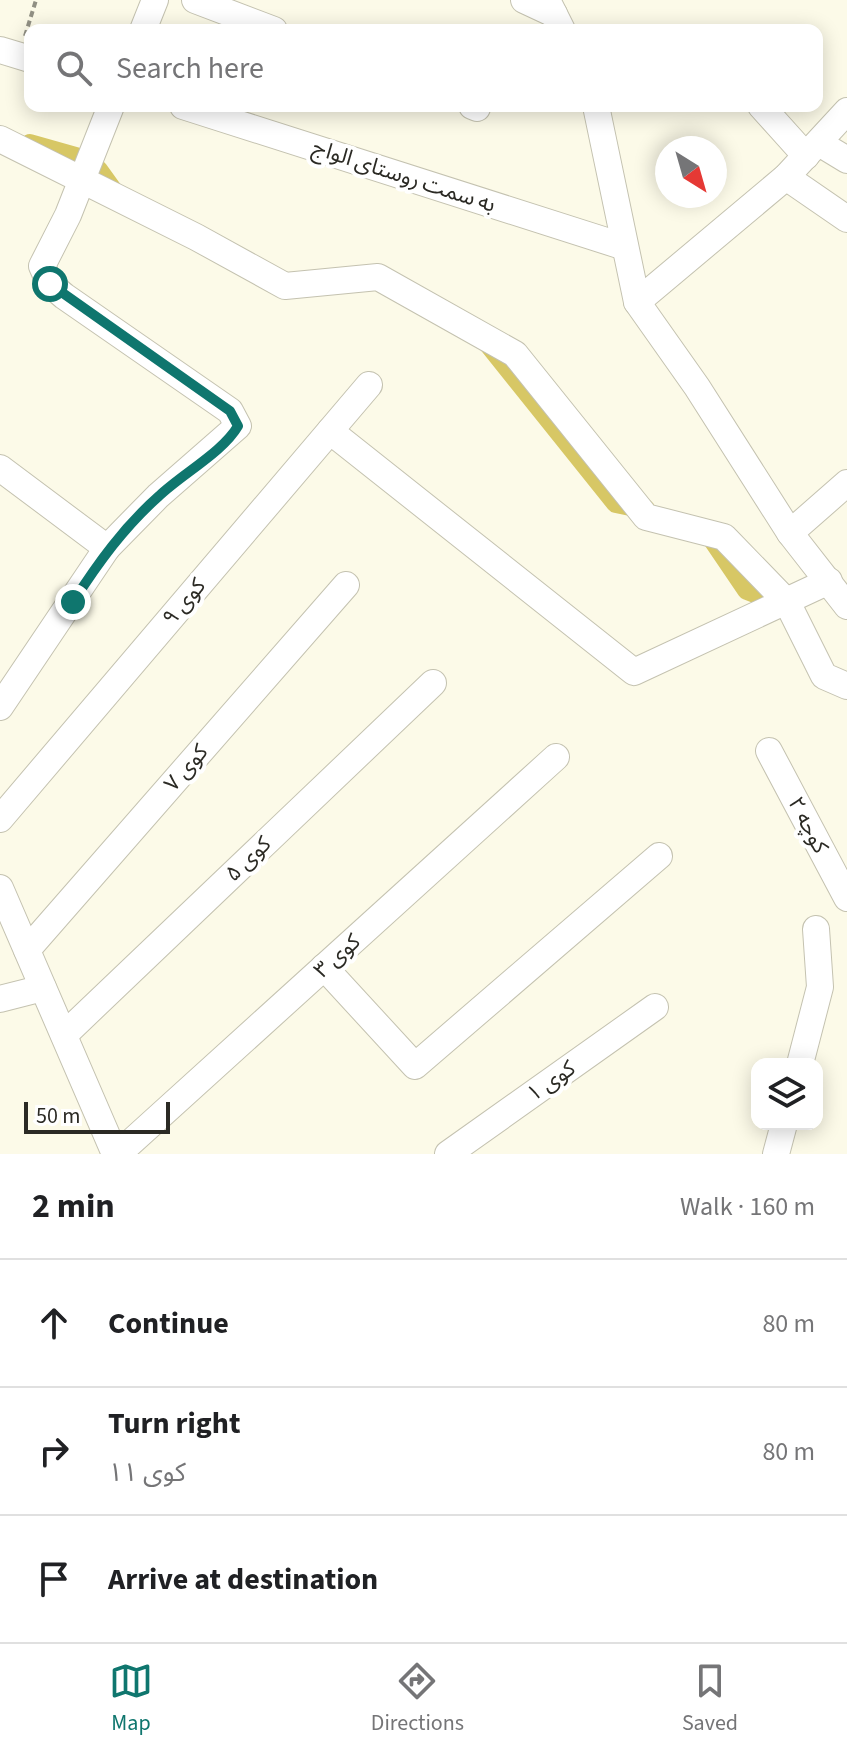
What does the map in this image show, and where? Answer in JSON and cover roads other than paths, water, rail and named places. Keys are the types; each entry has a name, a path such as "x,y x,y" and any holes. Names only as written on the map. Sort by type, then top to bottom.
{"street":[{"path":"145,24 155,0"},
{"path":"195,0 258,24"},
{"path":"524,0 558,11"},
{"path":"637,302 786,177 847,111"},
{"path":"0,707 107,548 158,496 234,433 238,426 230,411 50,284 42,266 108,112"},
{"name":"به سمت روستای الواج","path":"202,112 625,247"},
{"path":"597,112 637,302 697,387 790,533 847,606"},
{"path":"768,112 813,150 847,160"},
{"path":"0,139 196,237 285,286 378,277 515,354 646,517 724,537 787,602 824,676 847,686"},
{"path":"786,177 847,219"},
{"name":"کوی ۹","path":"0,819 369,385"},
{"path":"330,431 634,672 829,581"},
{"path":"0,468 107,548"},
{"path":"790,533 847,483"},
{"name":"کوی ۷","path":"27,950 346,585"},
{"name":"کوی ۵","path":"64,1035 433,683"},
{"name":"کوچه ۲","path":"769,751 847,898"},
{"name":"کوی ۳","path":"116,1154 556,757"},
{"path":"324,967 415,1066 659,856"},
{"path":"0,888 116,1154"},
{"path":"802,1058 820,987 816,929"},
{"path":"0,999 43,988"},
{"name":"کوی ۱","path":"448,1154 655,1007"},
{"path":"776,1154 782,1130"}],"waterway":[{"path":"30,144 76,157 98,170 116,195"},
{"path":"487,342 616,503 645,509"},
{"path":"707,531 747,590 789,606"}]}
